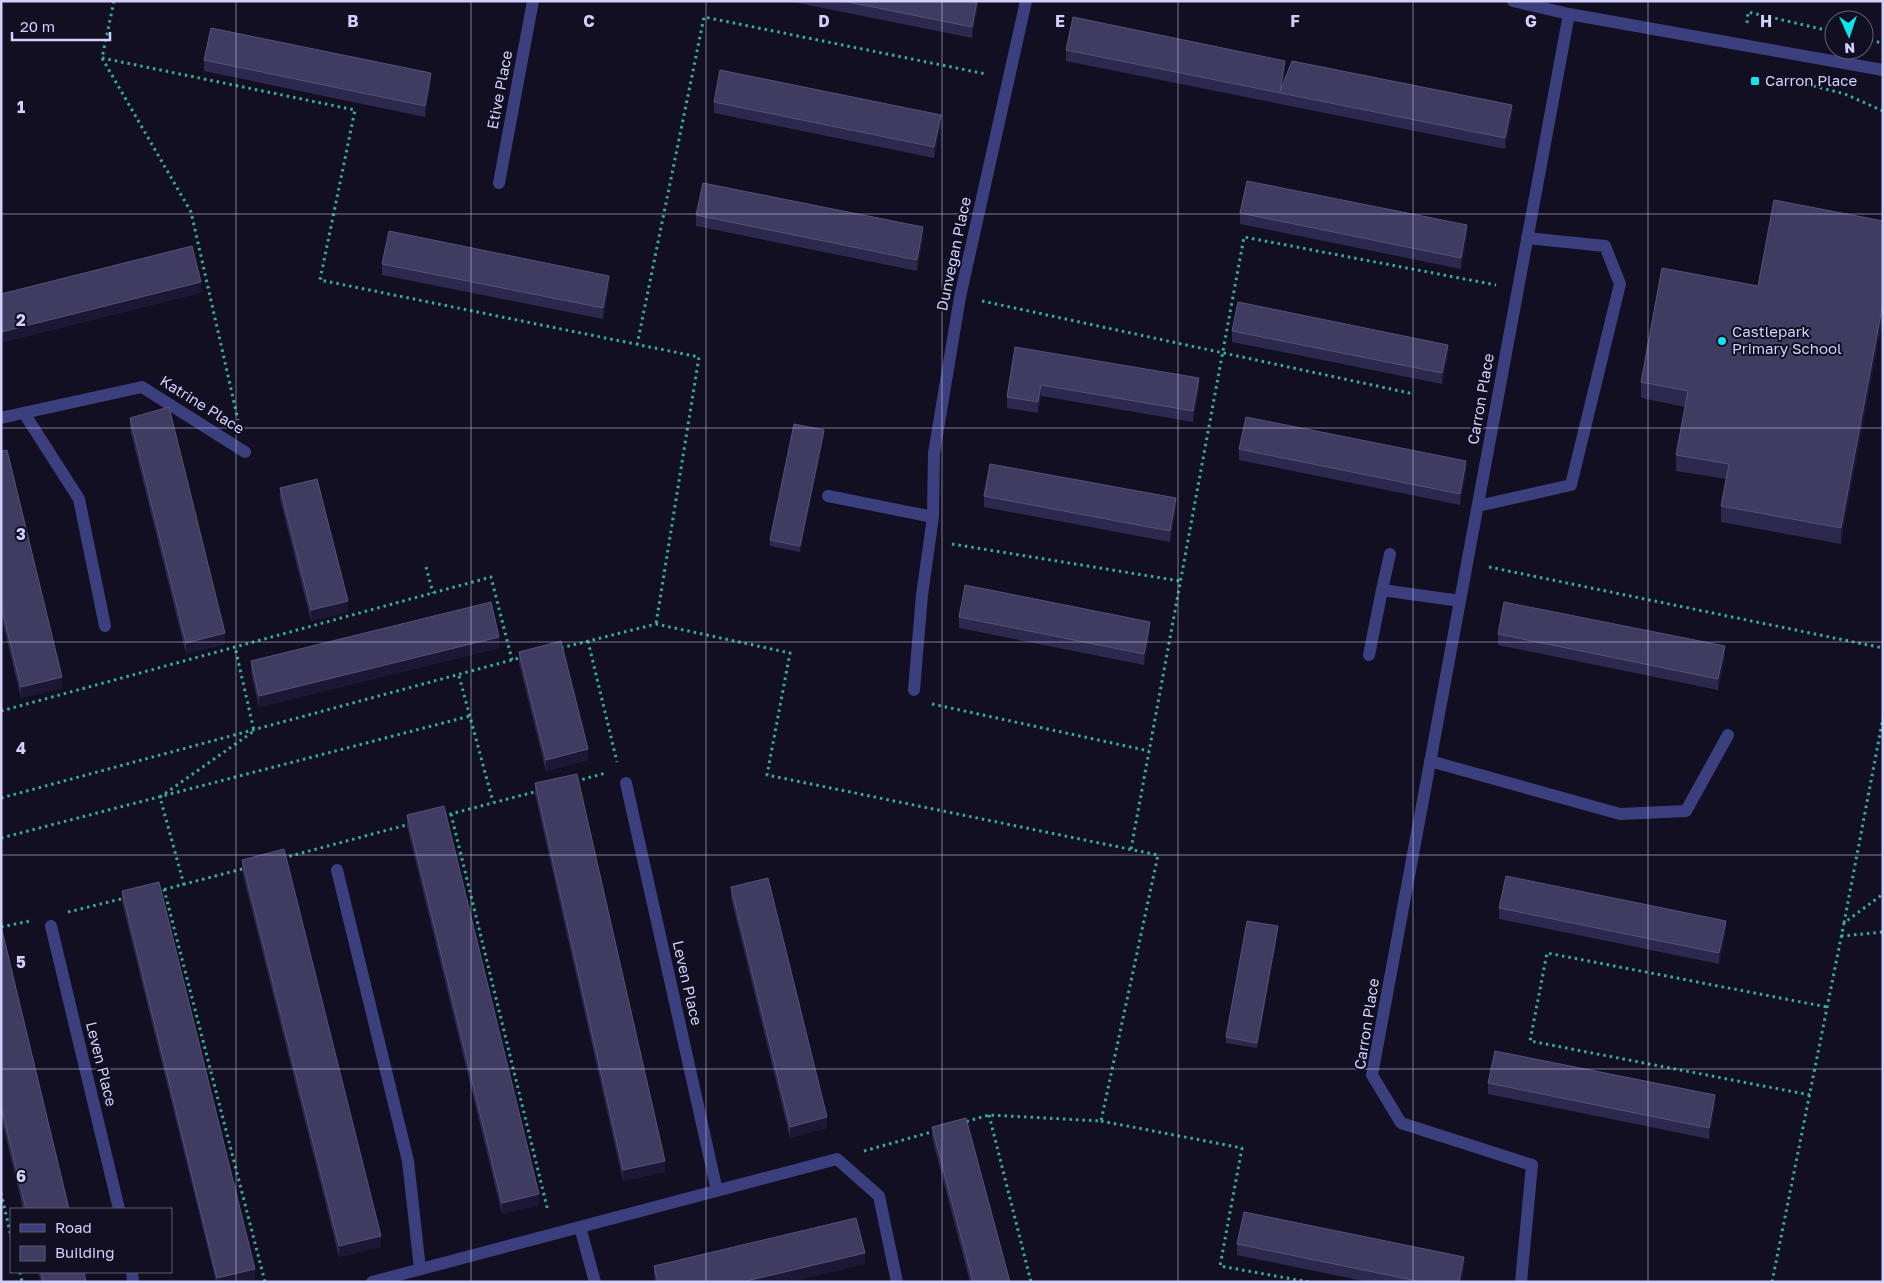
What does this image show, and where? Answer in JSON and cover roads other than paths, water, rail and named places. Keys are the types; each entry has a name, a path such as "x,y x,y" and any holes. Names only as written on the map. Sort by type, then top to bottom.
{"street":[{"name":"Dunvegan Place","path":"914,690 932,517 934,453 960,297 1026,1"},
{"path":"1512,1 1569,14 1747,44 1883,70"},
{"name":"Etive Place","path":"498,183 531,2"},
{"name":"Carron Place","path":"1521,1282 1532,1165 1401,1123 1372,1074 1569,14"},
{"path":"1478,506 1571,485 1620,284 1605,246 1527,238"},
{"name":"Katrine Place","path":"1,418 142,387 245,452"},
{"path":"24,413 78,499 105,626"},
{"path":"828,496 932,517"},
{"path":"1369,655 1390,554"},
{"path":"1382,590 1460,601"},
{"path":"1430,762 1620,814 1686,811 1728,736"},
{"name":"Leven Place","path":"626,783 717,1191"},
{"path":"337,870 408,1161 420,1269"},
{"name":"Leven Place","path":"51,926 120,1208"},
{"path":"372,1282 837,1159 879,1196 897,1282"},
{"path":"580,1227 595,1282"}],"place":[{"name":"Carron Place","path":"1755,81"},
{"name":"Castlepark Primary School","path":"1722,341"}]}
